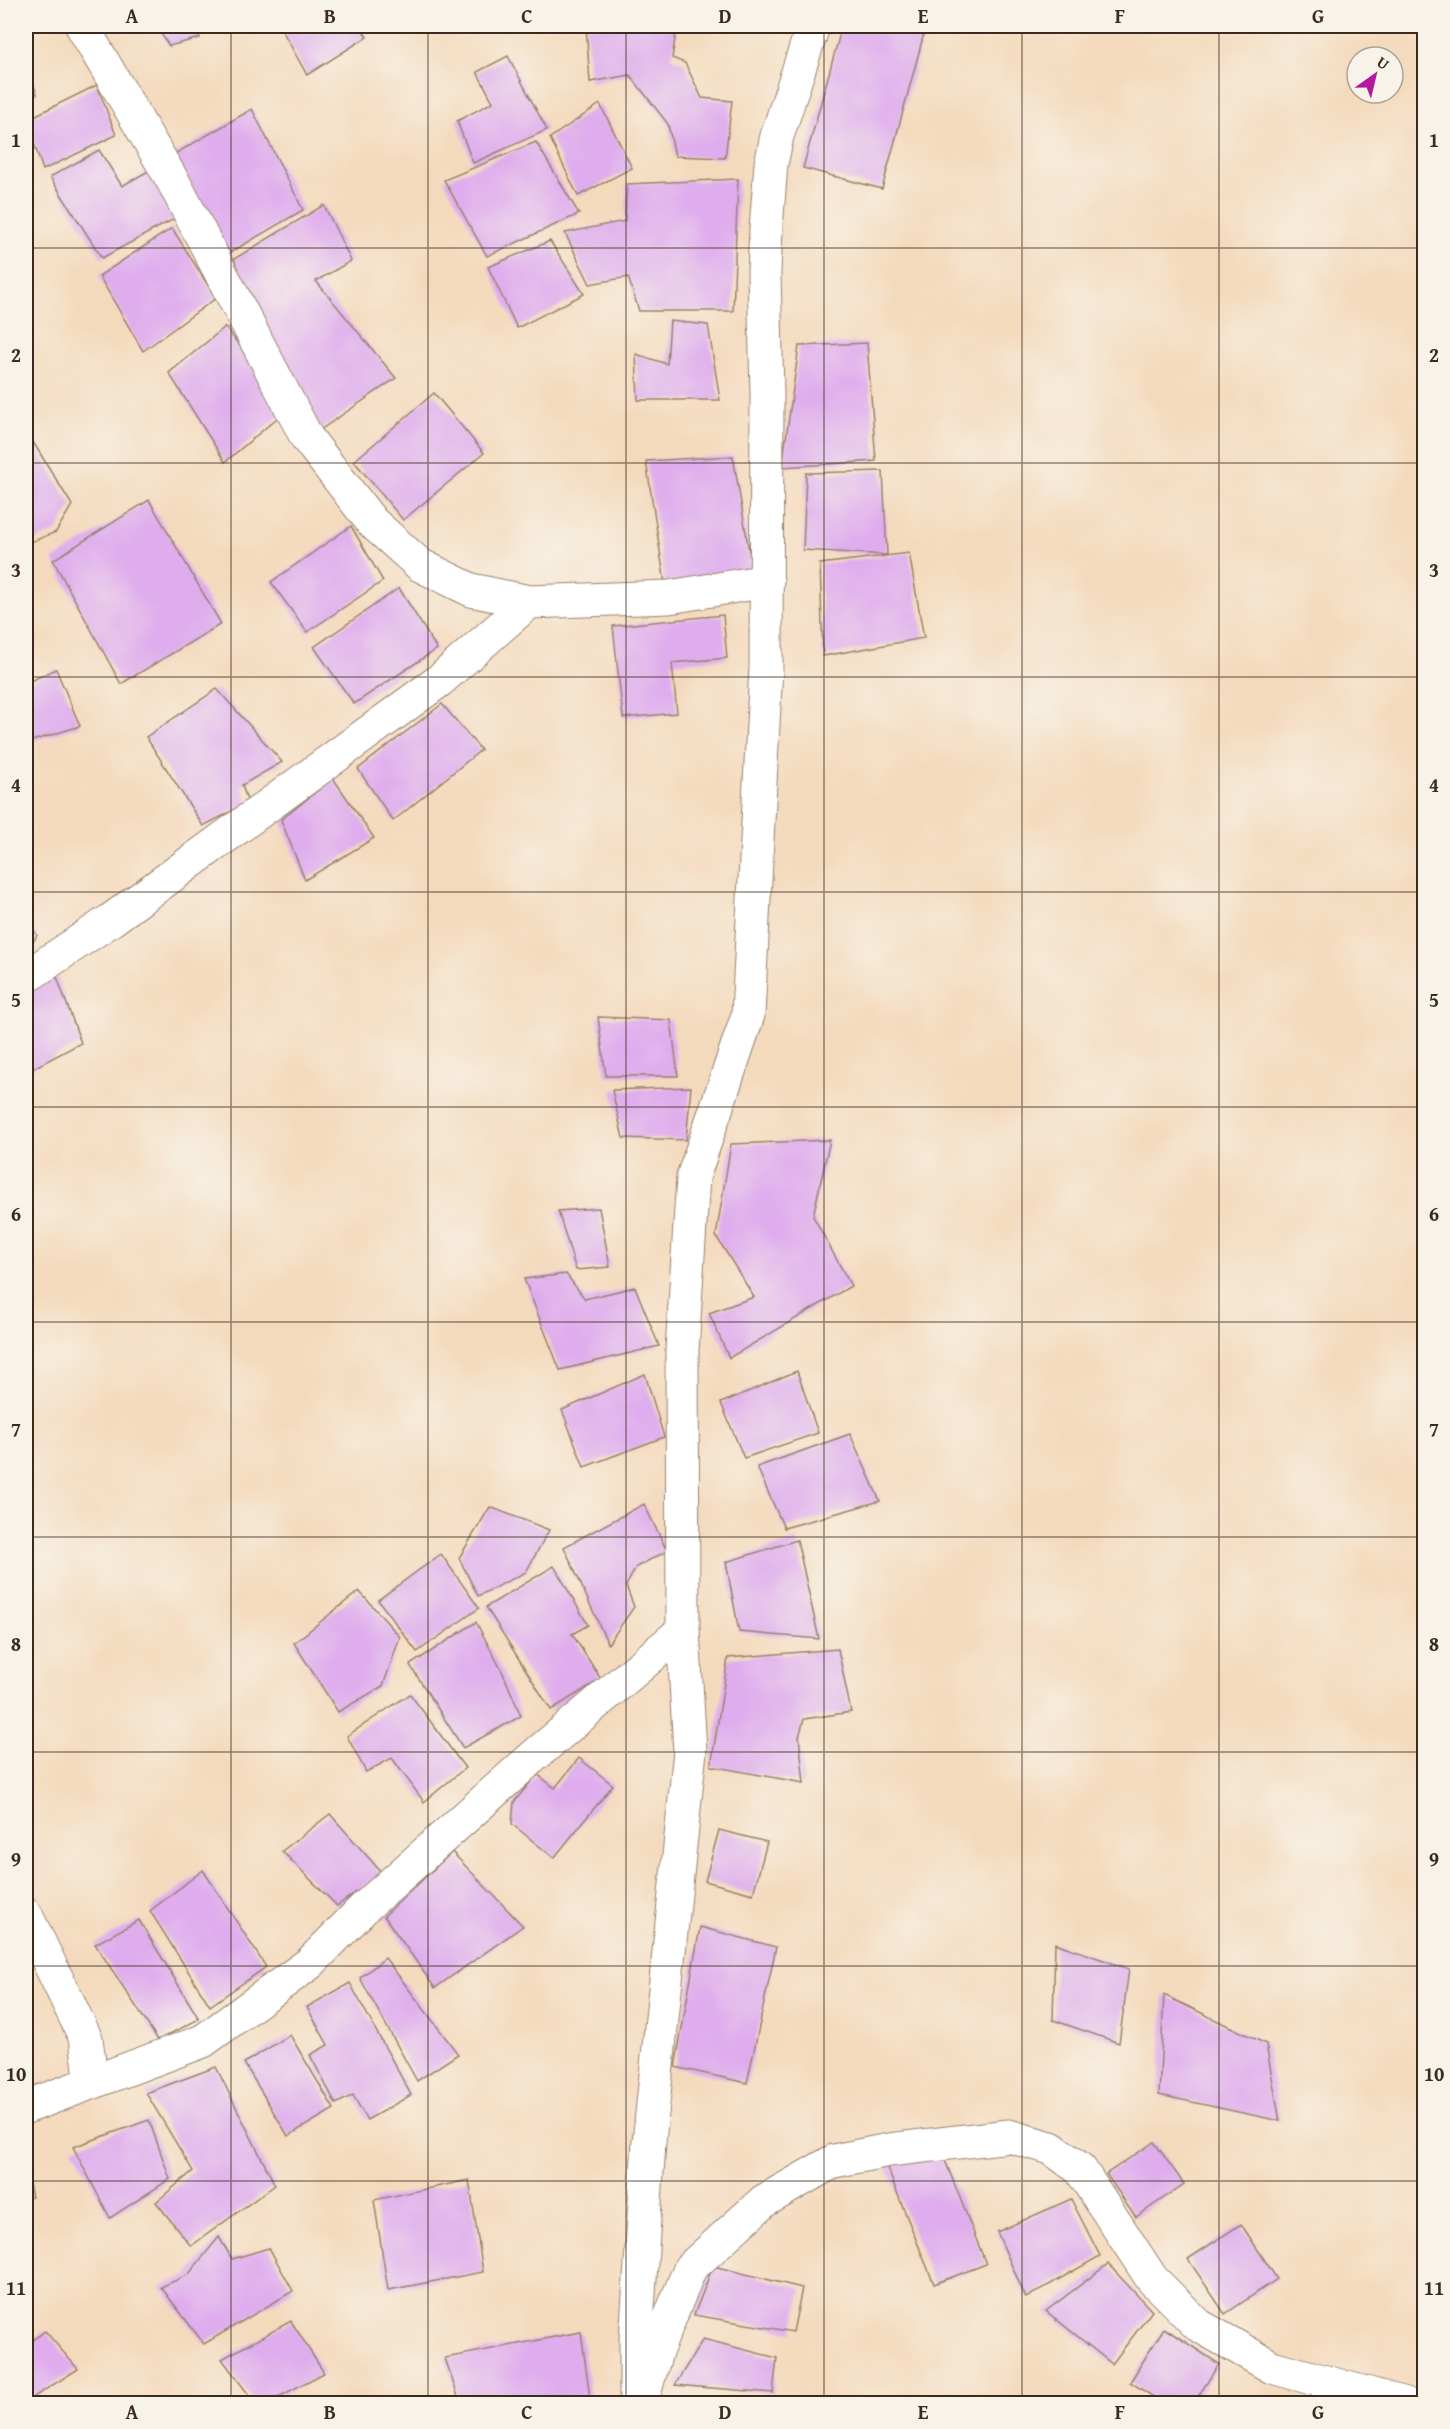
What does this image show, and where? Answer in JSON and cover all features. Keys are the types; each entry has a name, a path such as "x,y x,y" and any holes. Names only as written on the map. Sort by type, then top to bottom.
{"street":[{"path":"82,26 174,183 307,438 372,522 420,565 471,590 529,602 669,597 767,581"},
{"path":"636,2403 636,2340 650,2142 690,1751 683,1630 682,1351 693,1178 748,1015 766,667 764,272 771,164 777,136 813,26"},
{"path":"26,976 111,920 440,681 529,602"},
{"path":"26,2107 203,2041 310,1963 365,1907 534,1756 683,1630"},
{"path":"26,1915 86,2039 92,2083"},
{"path":"642,2403 656,2352 690,2268 764,2200 834,2161 889,2150 1009,2136 1051,2148 1080,2169 1152,2278 1198,2325 1272,2367 1405,2403"}],"building":[{"path":"156,26 194,26 200,38 169,46"},
{"path":"290,26 360,26 367,37 307,75 282,30"},
{"path":"586,26 677,26 672,58 685,63 702,98 732,101 725,158 675,156 668,124 630,75 590,82"},
{"path":"842,26 926,26 882,189 803,168"},
{"path":"508,56 547,130 473,163 457,121 493,102 477,72"},
{"path":"26,65 37,94 26,99"},
{"path":"97,85 116,135 43,170 26,120"},
{"path":"600,104 632,168 578,196 550,138"},
{"path":"252,109 303,210 226,255 173,155"},
{"path":"536,142 579,214 487,256 444,180"},
{"path":"99,150 122,186 157,166 187,212 102,258 50,177"},
{"path":"738,179 733,311 639,311 628,277 590,284 565,233 625,221 627,184"},
{"path":"324,205 351,261 316,281 396,378 320,430 253,316 234,259"},
{"path":"172,228 216,298 143,351 99,276"},
{"path":"550,241 584,294 517,328 488,267"},
{"path":"670,321 708,325 720,400 638,400 636,354 667,364"},
{"path":"225,327 289,408 225,462 169,373"},
{"path":"867,343 876,461 782,467 799,346"},
{"path":"434,393 484,453 403,520 354,461"},
{"path":"33,442 72,505 56,532 26,544 26,444"},
{"path":"733,456 752,568 667,596 646,461"},
{"path":"883,471 887,555 803,550 806,473"},
{"path":"149,500 221,624 121,684 53,560"},
{"path":"351,526 383,581 307,632 271,582"},
{"path":"909,553 924,638 823,656 820,564"},
{"path":"399,588 437,649 354,704 314,647"},
{"path":"723,615 727,658 672,663 677,713 623,718 613,626"},
{"path":"56,669 80,726 26,743 26,683"},
{"path":"217,689 282,762 242,785 248,803 203,826 146,737"},
{"path":"442,704 481,750 393,821 358,769"},
{"path":"333,778 374,838 305,880 281,820"},
{"path":"26,919 37,935 26,955"},
{"path":"57,977 81,1043 26,1072 26,993"},
{"path":"598,1017 671,1020 678,1076 606,1076"},
{"path":"691,1087 686,1140 623,1138 612,1090"},
{"path":"830,1140 813,1216 851,1286 729,1358 709,1313 754,1297 716,1236 731,1144"},
{"path":"599,1208 610,1267 576,1270 558,1211"},
{"path":"566,1274 585,1299 635,1287 659,1346 560,1370 524,1279"},
{"path":"797,1371 818,1433 744,1458 721,1403"},
{"path":"645,1374 664,1437 584,1467 562,1410"},
{"path":"850,1434 880,1501 784,1528 757,1467"},
{"path":"644,1504 667,1551 636,1567 626,1586 634,1607 608,1644 564,1547"},
{"path":"490,1507 549,1530 526,1572 478,1596 459,1558"},
{"path":"797,1540 819,1639 739,1632 726,1562"},
{"path":"441,1554 479,1608 417,1652 378,1600"},
{"path":"554,1566 588,1625 572,1634 601,1679 551,1710 486,1607"},
{"path":"359,1591 400,1637 383,1686 338,1712 294,1643"},
{"path":"476,1622 503,1673 521,1716 463,1748 410,1665"},
{"path":"838,1649 851,1712 804,1719 799,1737 804,1783 711,1766 728,1658"},
{"path":"410,1694 465,1768 424,1802 392,1758 366,1772 347,1736"},
{"path":"579,1758 613,1785 554,1858 512,1824 514,1802 537,1774 555,1788"},
{"path":"330,1814 382,1873 337,1906 282,1851"},
{"path":"719,1830 767,1842 753,1894 705,1881"},
{"path":"452,1852 523,1926 435,1988 384,1916"},
{"path":"203,1870 266,1967 210,2006 150,1911"},
{"path":"139,1920 199,2019 158,2040 95,1944"},
{"path":"700,1927 776,1947 747,2083 675,2067"},
{"path":"1055,1943 1129,1969 1119,2043 1053,2020"},
{"path":"385,1958 458,2054 417,2081 360,1978"},
{"path":"350,1983 411,2095 367,2120 353,2095 336,2104 310,2055 328,2045 307,2007"},
{"path":"1164,1995 1266,2044 1280,2121 1159,2095"},
{"path":"290,2035 334,2109 288,2136 244,2063"},
{"path":"216,2067 275,2185 191,2246 156,2202 193,2171 146,2093"},
{"path":"149,2120 170,2179 110,2218 73,2147"},
{"path":"1154,2142 1184,2184 1136,2217 1106,2174"},
{"path":"943,2155 986,2264 934,2284 886,2165"},
{"path":"26,2171 32,2197 26,2199"},
{"path":"469,2180 483,2272 388,2290 374,2200"},
{"path":"1071,2199 1100,2256 1026,2298 997,2232"},
{"path":"1241,2224 1277,2279 1225,2314 1188,2259"},
{"path":"219,2237 232,2259 269,2248 293,2291 204,2344 161,2287 188,2275"},
{"path":"1108,2264 1152,2311 1112,2364 1046,2311"},
{"path":"713,2266 802,2288 793,2332 694,2315"},
{"path":"291,2321 324,2373 267,2403 255,2403 222,2359"},
{"path":"1164,2328 1219,2364 1194,2403 1163,2403 1130,2382"},
{"path":"45,2331 78,2369 26,2402 26,2345"},
{"path":"581,2332 590,2398 577,2403 460,2403 445,2358"},
{"path":"703,2339 777,2358 773,2393 675,2385"}]}
